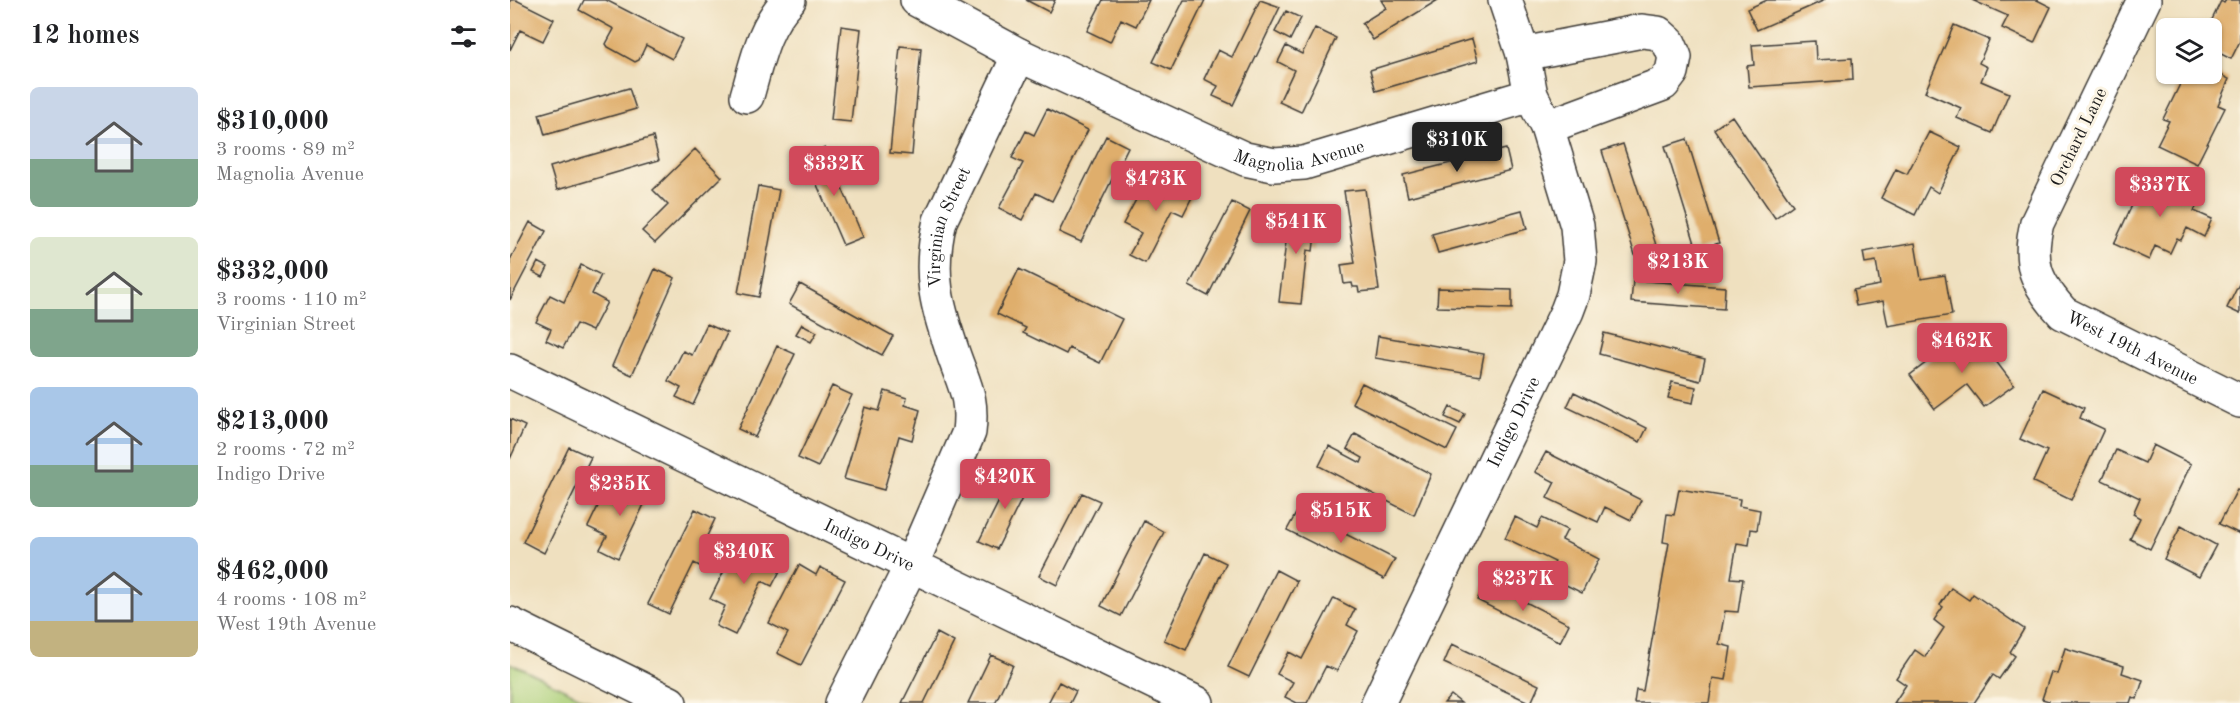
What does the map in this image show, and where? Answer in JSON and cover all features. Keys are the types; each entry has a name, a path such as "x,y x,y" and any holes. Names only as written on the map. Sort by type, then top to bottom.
{"street":[{"path":"747,96 766,31 789,0"},
{"name":"Magnolia Avenue","path":"917,0 1019,55 1245,159 1274,165 1304,163 1532,95"},
{"name":"Indigo Drive","path":"1378,703 1573,295 1580,261 1577,226 1547,127 1532,95 1523,54 1505,0"},
{"name":"Orchard Lane","path":"2038,279 2033,262 2032,242 2037,223 2144,0"},
{"path":"1523,54 1642,31 1658,33 1669,43 1675,57 1672,72 1663,84 1547,127"},
{"name":"Virginian Street","path":"842,703 911,566 969,432 972,412 969,392 943,323 933,281 934,244 940,221 1019,55"},
{"name":"West 19th Avenue","path":"2038,279 2045,294 2064,313 2240,401"},
{"name":"Indigo Drive","path":"510,371 1197,703"},
{"path":"510,624 670,703"}],"green space":[{"path":"510,663 593,703 510,703"}],"building":[{"path":"510,0 516,0 554,19 543,41 520,30 510,50"},
{"path":"584,0 606,0 682,39 672,59 646,45 639,60 635,62 608,47 606,44 614,29 579,10"},
{"path":"1026,0 1055,0 1049,12"},
{"path":"1103,0 1149,0 1136,26 1121,19 1110,42 1087,31"},
{"path":"1184,0 1205,0 1171,70 1153,62"},
{"path":"1260,0 1280,7 1233,105 1213,96 1218,86 1204,79 1218,50 1232,57"},
{"path":"1381,0 1438,0 1373,40 1362,23 1386,8"},
{"path":"1767,0 1825,0 1757,30 1747,9"},
{"path":"1972,0 2037,0 2051,7 2034,43 2002,28 2008,16"},
{"path":"2226,0 2240,0 2240,41 2231,59 2222,54 2222,18 2213,18 2221,1 2224,3"},
{"path":"1286,11 1301,18 1290,40 1275,32"},
{"path":"1954,25 1989,40 1979,63 1987,67 1981,81 2009,93 1992,133 1957,118 1961,108 1925,92"},
{"path":"841,26 861,29 851,122 831,120"},
{"path":"1315,28 1336,38 1301,112 1279,102 1294,70 1278,62 1286,46 1302,54"},
{"path":"1472,39 1478,61 1376,91 1370,70"},
{"path":"1815,41 1816,60 1852,58 1853,80 1749,87 1747,66 1754,65 1752,45"},
{"path":"900,46 921,48 912,155 890,153"},
{"path":"2222,76 2229,79 2218,105 2225,108 2197,164 2157,145 2169,121 2163,119 2180,84 2222,84"},
{"path":"629,88 636,109 545,135 539,114"},
{"path":"1047,109 1088,130 1052,201 1036,193 1022,220 999,208 1023,163 1012,158 1026,131 1034,135"},
{"path":"1732,116 1793,205 1775,218 1714,129"},
{"path":"1929,132 1961,147 1938,193 1929,187 1915,215 1881,198 1896,169 1907,174"},
{"path":"1106,136 1128,147 1081,242 1059,232"},
{"path":"653,137 659,160 557,190 550,167"},
{"path":"1687,139 1719,243 1697,250 1665,146"},
{"path":"1623,144 1657,248 1635,255 1602,151"},
{"path":"825,148 863,237 843,245 805,157"},
{"path":"695,149 722,177 655,243 642,231 668,205 653,190"},
{"path":"1506,149 1511,170 1408,197 1403,175"},
{"path":"1168,169 1186,178 1182,187 1194,193 1183,215 1172,210 1145,263 1129,255 1141,233 1123,224 1145,183 1158,189"},
{"path":"2147,173 2201,198 2194,211 2212,219 2204,237 2187,228 2181,240 2177,238 2170,253 2155,246 2149,260 2114,244"},
{"path":"758,186 779,190 759,297 738,293"},
{"path":"1365,189 1379,290 1359,292 1358,287 1353,287 1352,283 1344,284 1341,265 1355,263 1344,191"},
{"path":"1232,202 1250,211 1208,296 1189,286"},
{"path":"1290,207 1312,210 1310,225 1316,226 1313,251 1307,250 1301,304 1279,302"},
{"path":"1522,210 1527,229 1438,253 1432,234"},
{"path":"530,222 546,231 510,300 510,260"},
{"path":"1915,243 1921,279 1945,275 1952,315 1888,326 1883,301 1856,306 1853,290 1880,285 1876,261 1865,263 1863,252"},
{"path":"538,262 548,267 543,277 533,272"},
{"path":"581,265 601,275 592,294 607,302 592,331 576,324 563,348 546,340 551,329 536,322 550,295 564,302"},
{"path":"655,269 675,278 632,375 612,366"},
{"path":"1019,269 1122,319 1100,363 1069,348 1066,354 1023,333 1026,328 997,314"},
{"path":"1633,280 1725,287 1724,309 1631,302"},
{"path":"2240,282 2240,314 2227,308"},
{"path":"800,284 893,336 882,355 789,304"},
{"path":"1438,288 1512,290 1512,309 1437,307"},
{"path":"707,324 727,333 693,405 676,397 681,388 668,381 683,351 692,355"},
{"path":"802,324 817,332 811,342 796,334"},
{"path":"1604,333 1705,359 1700,381 1599,354"},
{"path":"1964,334 1978,353 1986,348 2014,385 1984,407 1967,385 1935,409 1910,375"},
{"path":"1378,336 1484,354 1480,376 1375,358"},
{"path":"777,346 795,354 755,437 738,429"},
{"path":"1672,382 1696,387 1693,403 1668,398"},
{"path":"1362,383 1457,430 1447,450 1352,403"},
{"path":"832,386 852,395 818,467 798,458"},
{"path":"2043,389 2084,408 2080,418 2104,429 2071,500 2033,482 2047,451 2020,439"},
{"path":"885,391 907,398 905,405 920,410 912,440 899,436 884,490 844,479 865,407 879,411"},
{"path":"1574,392 1647,428 1640,442 1567,407"},
{"path":"1450,407 1465,414 1460,424 1445,417"},
{"path":"510,419 525,426 510,459"},
{"path":"1355,434 1431,474 1414,515 1319,466 1329,446 1361,463 1363,458 1347,449"},
{"path":"2153,445 2191,464 2150,549 2130,539 2140,518 2133,514 2140,498 2102,480 2116,450 2145,463"},
{"path":"569,447 591,457 544,553 523,542"},
{"path":"1546,452 1641,500 1631,520 1605,507 1598,522 1547,498 1555,482 1535,472"},
{"path":"1014,471 1031,480 997,549 979,541"},
{"path":"633,477 653,486 618,558 600,549 607,536 588,527 602,498 619,506"},
{"path":"1679,489 1740,499 1739,506 1760,510 1757,530 1751,529 1749,545 1737,543 1731,578 1743,579 1738,612 1725,611 1719,644 1731,647 1726,680 1713,678 1709,703 1634,703 1636,690 1643,691 1669,543 1663,542 1667,514 1674,515"},
{"path":"2237,490 2240,491 2240,534 2219,524"},
{"path":"1082,493 1100,501 1057,585 1039,576"},
{"path":"695,509 715,519 707,536 720,543 707,570 694,563 669,614 648,604"},
{"path":"1298,510 1395,559 1384,579 1287,530"},
{"path":"1515,517 1537,528 1542,518 1567,530 1562,540 1599,559 1582,593 1548,576 1555,562 1505,538"},
{"path":"1144,521 1164,532 1121,616 1101,606"},
{"path":"2181,526 2216,545 2199,577 2164,559"},
{"path":"758,540 778,549 772,562 782,567 772,586 762,581 735,635 716,626 725,606 710,599 732,555 748,562"},
{"path":"1205,553 1226,563 1186,650 1164,640"},
{"path":"799,565 816,575 820,567 845,580 801,665 777,653 788,633 769,623"},
{"path":"1276,570 1297,581 1249,677 1228,667"},
{"path":"1486,582 1569,624 1560,642 1477,600"},
{"path":"1951,588 1969,600 1973,594 2024,629 2010,652 2015,656 1999,679 1993,675 1974,703 1894,703 1906,685 1896,678 1915,650 1925,657 1944,628 1934,620 1943,607 1940,605"},
{"path":"1334,598 1355,609 1347,625 1358,631 1337,671 1326,666 1307,703 1297,703 1285,697 1293,682 1277,674 1289,652 1302,659"},
{"path":"937,633 954,642 924,703 902,703"},
{"path":"1452,644 1539,685 1531,703 1444,663"},
{"path":"2065,648 2124,666 2122,673 2143,680 2137,699 2132,697 2130,703 2048,703 2049,701 2042,699 2051,672 2057,674"},
{"path":"991,655 1013,665 995,703 968,703"},
{"path":"1059,682 1076,691 1070,703 1048,703"},
{"path":"1451,695 1461,703 1444,703"}]}
